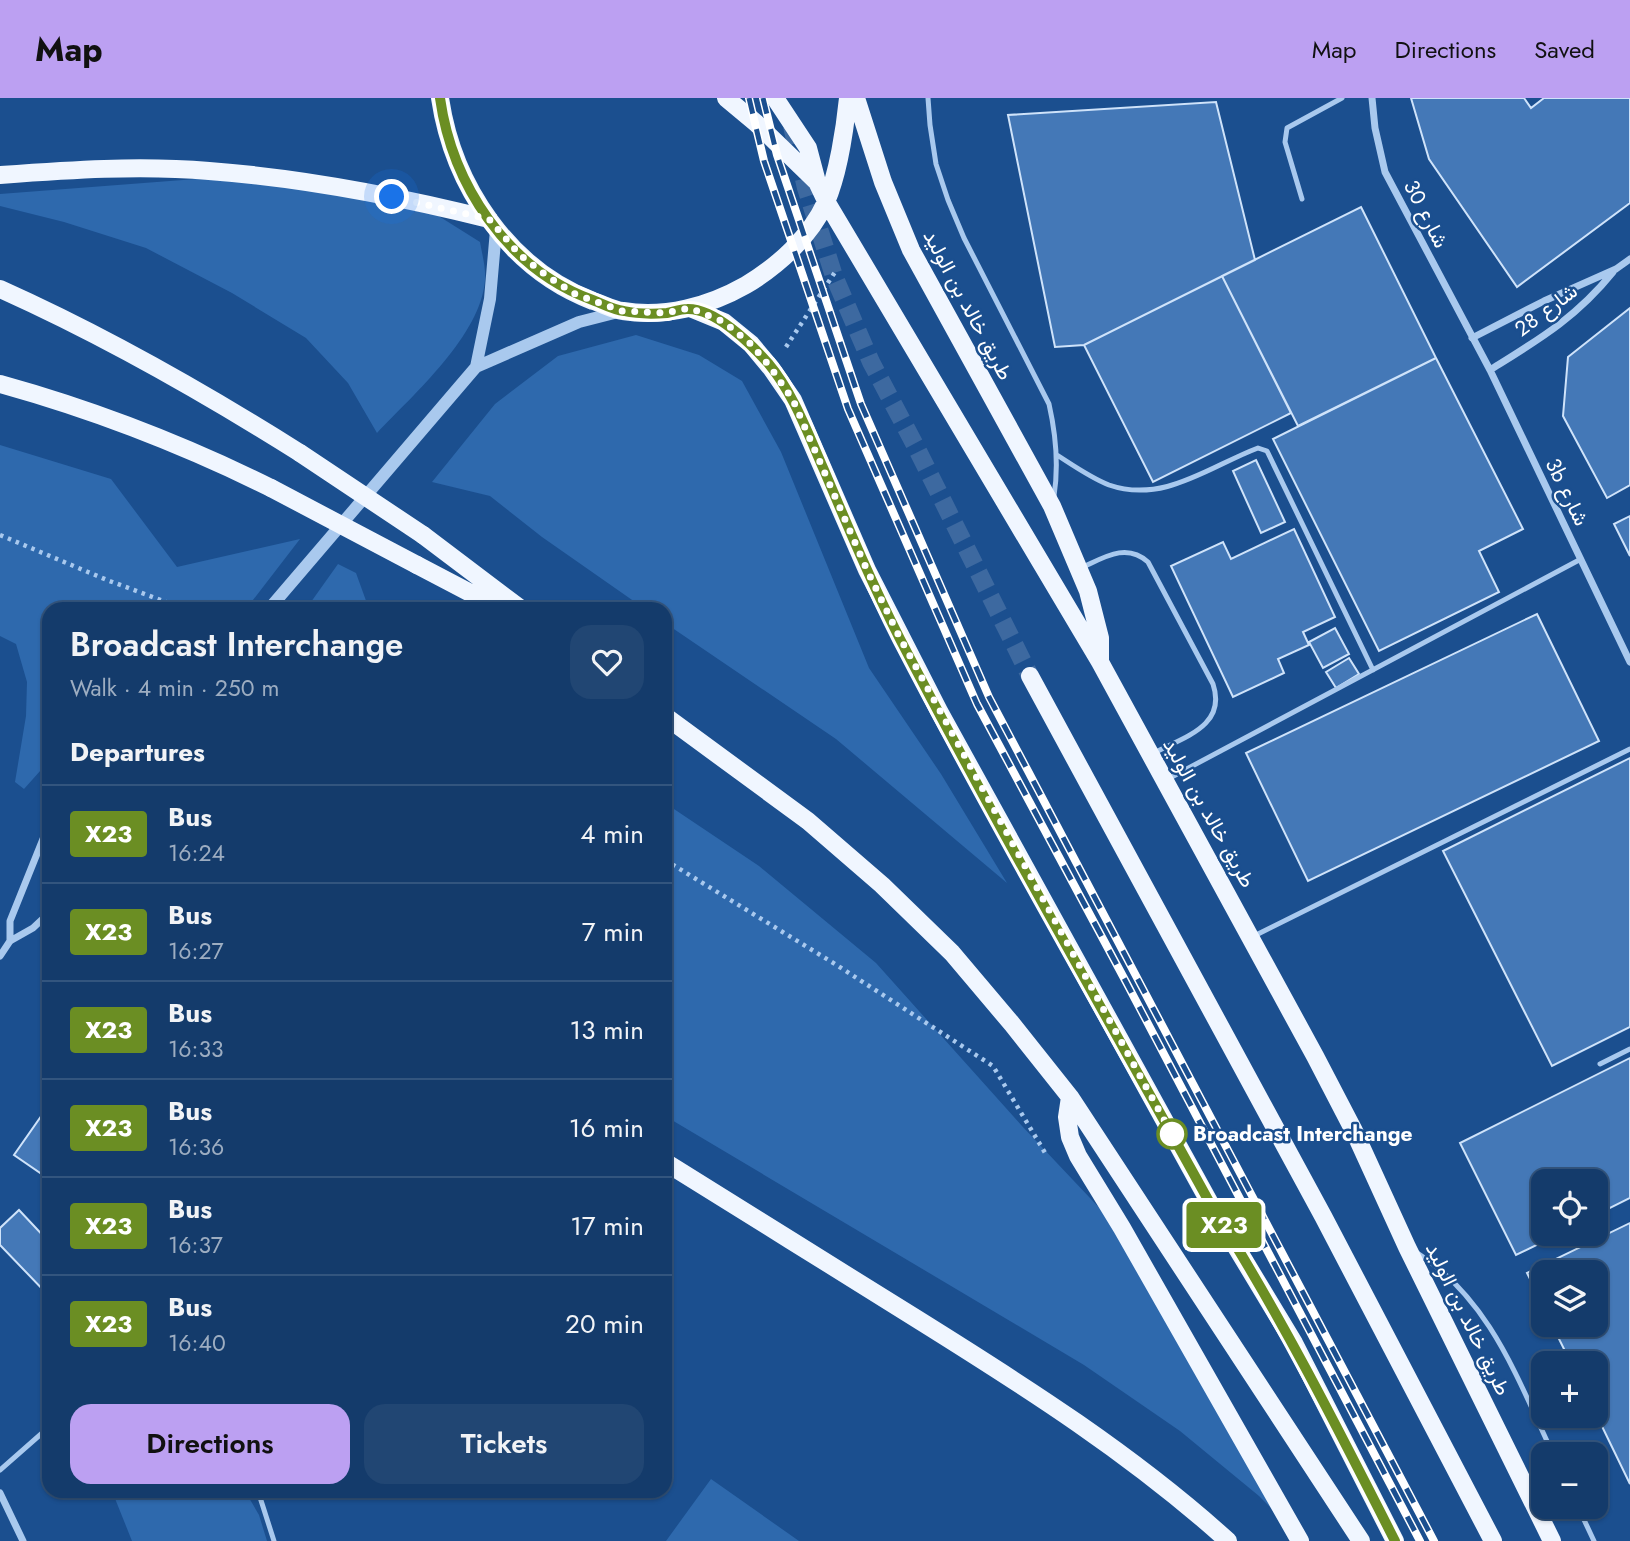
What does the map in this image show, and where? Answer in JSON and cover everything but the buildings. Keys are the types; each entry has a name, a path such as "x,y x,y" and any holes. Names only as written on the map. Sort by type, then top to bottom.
{"main road":[{"path":"440,98 443,120 455,159 473,195 493,224 520,255 575,294 622,311 665,313 690,308 730,294 759,277 786,256 808,230 826,201 844,135 848,98"},
{"path":"726,98 817,182"},
{"path":"775,98 808,148 817,182 826,201 1100,662"},
{"name":"طريق خالد بن الوليد","path":"856,98 883,182 911,250 1052,506 1096,614 1100,662 1354,1131 1407,1247 1552,1541"},
{"path":"0,175 95,168 208,171 320,184 416,201 493,224"},
{"path":"0,289 62,317 166,372 300,453 423,534 512,602"},
{"path":"690,308 724,322 751,344 793,400 867,570 927,690 1212,1207 1255,1274 1294,1343 1395,1541"},
{"path":"0,384 133,427 202,454 488,602"},
{"path":"1030,677 1323,1216 1493,1541"},
{"path":"672,721 808,821 882,886 951,953 1070,1097 1361,1541"},
{"path":"1070,1097 1069,1127 1078,1156 1122,1228 1300,1541"},
{"path":"672,1166 1051,1404 1104,1440 1180,1498 1228,1541"}],"street":[{"name":"شارع 30","path":"1372,98 1374,128 1385,172 1472,338"},
{"path":"476,367 490,299 493,224"},
{"name":"شارع 28","path":"1490,370 1563,323 1630,258"},
{"name":"شارع 28","path":"1472,338 1544,301 1616,269"},
{"path":"275,602 476,367 579,322 622,311"},
{"name":"3b شارع","path":"1472,338 1490,370 1630,662"},
{"path":"10,941 10,921 42,841"},
{"path":"0,956 10,941 33,928 42,919"},
{"path":"0,1493 23,1541"}],"lane":[{"path":"928,98 936,164 948,200 964,238 1049,404 1057,455 1052,506"},
{"path":"1302,199 1285,142 1287,128 1342,98"},
{"path":"1057,455 1088,475 1110,485 1134,490 1158,490 1181,483 1258,448 1267,452 1373,670"},
{"path":"1078,569 1118,552 1134,552 1142,556 1148,562 1213,684 1217,705 1209,722 1152,755"},
{"path":"1165,781 1581,559"},
{"path":"1251,937 1630,749"},
{"path":"1600,1064 1630,1049"},
{"path":"1407,1247 1450,1277 1470,1298 1498,1339 1547,1442"},
{"path":"0,1470 42,1432"},
{"path":"260,1498 274,1541"},
{"path":"1584,1519 1594,1541"}],"path":[{"path":"0,535 166,602"},
{"path":"672,864 993,1066 1053,1165"}],"shaded area":[{"path":"196,179 289,184 437,215 480,242 485,280 481,301 472,322 426,382 377,433 348,383 306,338 232,293 146,248 64,222 0,206 0,194"},
{"path":"636,335 699,355 742,381 781,452 869,668 941,774 1007,883 836,739 672,628 672,602 635,602 542,537 490,496 432,482 495,404 558,356"},
{"path":"0,445 111,479 177,567 300,539 251,602 42,602 42,769 24,789 15,782 26,716 27,682 16,644 0,636"},
{"path":"338,564 356,573 366,602 311,602"},
{"path":"672,808 759,866 876,963 1107,1216 1248,1432 1308,1541 1304,1541 1259,1496 1180,1431 1084,1365 672,1120"},
{"path":"711,1479 799,1541 666,1541"},
{"path":"115,1498 249,1498 259,1515 267,1541 132,1541"}],"tunnel":[{"path":"792,126 806,188 834,276 871,362 1030,676"}],"railway":[{"path":"749,98 764,161 848,409 977,704 1420,1541"},
{"path":"763,98 777,155 861,404 989,697 1434,1541"}],"bus line":[{"name":"X23","path":"440,98 443,120 455,159 473,195 496,230 520,255 575,294 622,311 665,313 690,308 724,322 751,344 793,400 867,570 929,693 1212,1207 1255,1274 1294,1343 1395,1541"}],"place":[{"name":"Broadcast Interchange","path":"1172,1134"}],"route":[{"path":"392,197 489,219 520,255 575,294 622,311 665,313 690,308 724,322 751,344 771,368 793,400 867,570 899,636 1173,1136 1172,1134"}]}
